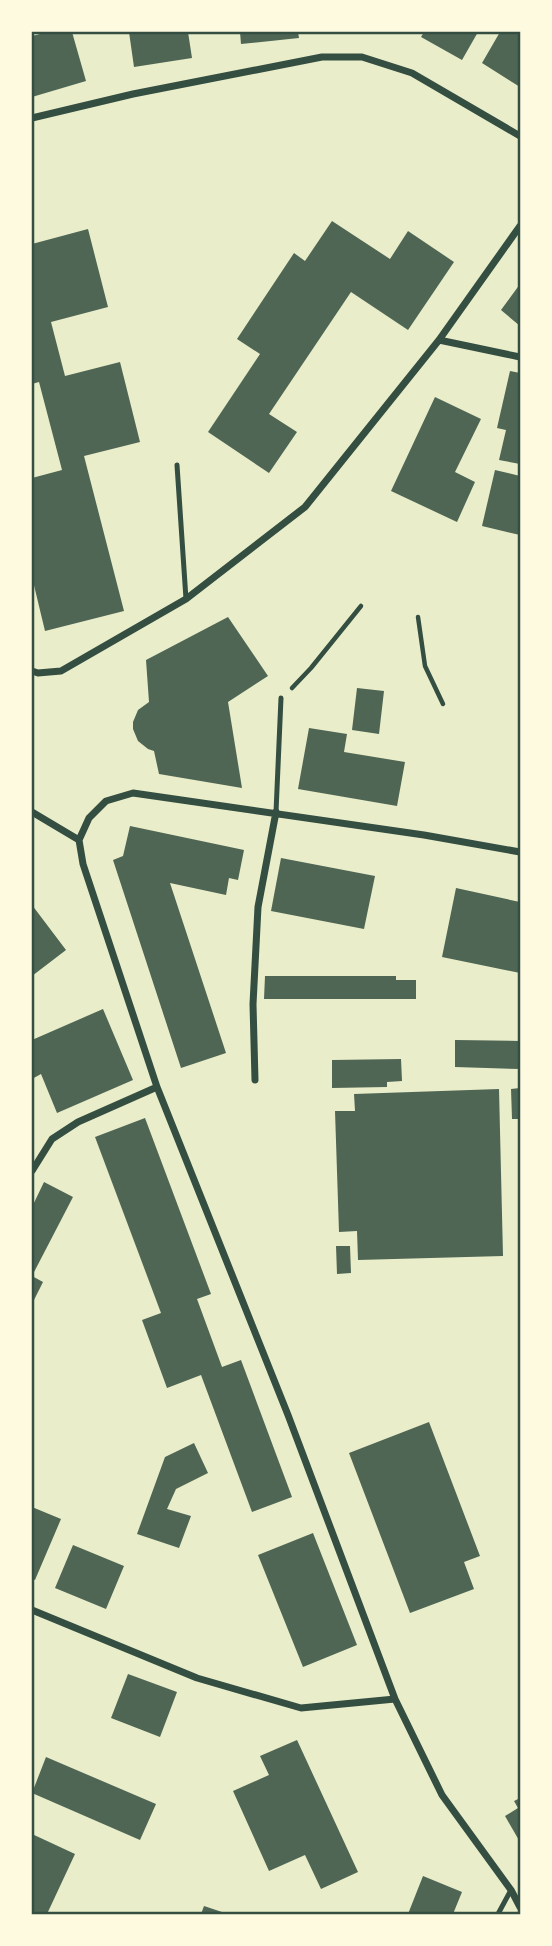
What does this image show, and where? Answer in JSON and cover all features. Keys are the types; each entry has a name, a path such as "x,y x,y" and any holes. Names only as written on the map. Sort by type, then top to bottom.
{"street":[{"path":"32,118 133,94 322,57 362,57 412,73 520,136"},
{"path":"32,671 61,671 186,599 306,507 439,340 520,226"},
{"path":"439,340 520,357"},
{"path":"520,852 276,812 133,793 106,801 89,818 79,840 83,864 157,1087 288,1415 395,1699 442,1795 511,1890 520,1907"},
{"path":"32,812 79,840"},
{"path":"255,1080 253,1004 258,907 276,812"},
{"path":"32,1171 52,1139 78,1122 157,1087"},
{"path":"32,1610 197,1678 300,1708 395,1699"}],"lane":[{"path":"177,465 186,599"},
{"path":"276,812 281,698"},
{"path":"498,1914 511,1890"}],"path":[{"path":"281,698 311,668 361,606"},
{"path":"418,617 425,666 443,704"}],"building":[{"path":"48,32 72,32 86,81 32,97 32,36"},
{"path":"129,32 188,32 192,58 134,67"},
{"path":"240,32 298,32 299,38 241,44"},
{"path":"424,32 478,32 462,60 421,37"},
{"path":"500,32 520,32 520,87 482,63"},
{"path":"332,221 390,259 408,231 454,262 408,330 351,292 269,414 297,432 269,473 208,432 260,354 237,339 294,253 305,261"},
{"path":"88,229 108,307 51,322 65,376 120,362 140,442 84,456 124,611 45,631 32,577 32,478 62,470 39,382 32,384 32,244"},
{"path":"520,284 520,326 501,310"},
{"path":"510,371 520,373 520,464 499,460 506,430 497,428"},
{"path":"435,397 481,419 455,472 475,482 457,522 391,491"},
{"path":"495,470 520,476 520,535 482,526"},
{"path":"228,617 268,676 228,702 242,788 159,774 154,751 138,741 133,729 138,710 149,702 146,660"},
{"path":"357,688 384,691 379,734 352,730"},
{"path":"309,728 347,734 344,752 405,762 397,806 298,789"},
{"path":"130,826 244,850 238,880 229,878 226,895 170,883 226,1053 181,1068 113,860 123,856"},
{"path":"281,858 375,876 364,929 271,911"},
{"path":"456,888 520,902 520,973 442,957"},
{"path":"32,905 66,950 32,976"},
{"path":"265,976 396,976 396,980 416,980 416,999 264,999"},
{"path":"103,1009 133,1080 57,1113 41,1074 32,1079 32,1040"},
{"path":"455,1040 520,1041 520,1069 455,1067"},
{"path":"401,1059 402,1081 387,1082 387,1087 332,1088 332,1060"},
{"path":"520,1088 520,1119 512,1119 511,1089"},
{"path":"499,1089 503,1256 358,1260 357,1231 339,1232 335,1111 355,1111 354,1094"},
{"path":"145,1118 211,1294 197,1299 222,1367 241,1360 292,1497 252,1512 201,1375 167,1388 142,1320 161,1313 95,1137"},
{"path":"44,1182 73,1197 32,1276 32,1207"},
{"path":"336,1246 350,1246 351,1273 337,1274"},
{"path":"32,1276 43,1282 32,1304"},
{"path":"429,1422 480,1556 464,1562 474,1589 410,1613 349,1453"},
{"path":"194,1443 208,1473 176,1489 167,1509 191,1516 179,1548 137,1534 165,1457"},
{"path":"32,1507 61,1519 35,1580 32,1579"},
{"path":"313,1533 357,1645 303,1667 258,1555"},
{"path":"73,1545 124,1566 106,1609 55,1588"},
{"path":"128,1674 177,1692 160,1737 111,1718"},
{"path":"297,1740 358,1872 321,1889 305,1855 269,1871 233,1791 269,1775 260,1756"},
{"path":"46,1757 156,1804 140,1840 32,1793"},
{"path":"520,1798 520,1842 505,1816 518,1808 514,1801"},
{"path":"32,1834 75,1854 47,1914 32,1914"},
{"path":"423,1876 462,1892 453,1914 408,1914"},
{"path":"204,1906 228,1914 201,1914"}]}
